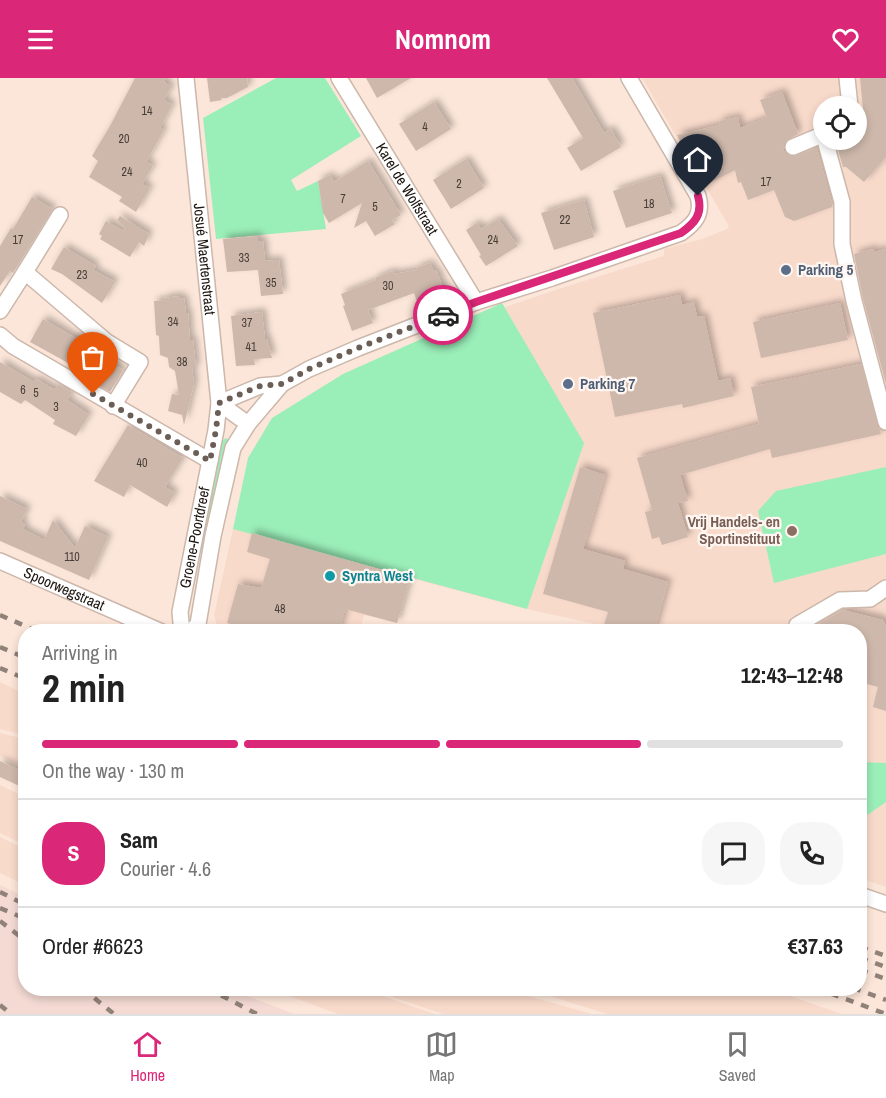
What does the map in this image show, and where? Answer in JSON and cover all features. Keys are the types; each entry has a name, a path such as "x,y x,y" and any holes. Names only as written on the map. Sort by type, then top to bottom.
{"street":[{"name":"Josué Maertenstraat","path":"186,78 219,403"},
{"name":"Karel de Wolfstraat","path":"339,78 476,302"},
{"name":"Groene-Poortdreef","path":"198,624 233,448 248,424 282,384 309,369 358,348 476,302 681,233 695,222 700,213 698,196 629,78"},
{"path":"847,78 849,96"},
{"path":"792,147 813,138"},
{"path":"828,150 842,202 842,244 854,302 886,422"},
{"path":"0,311 60,216"},
{"path":"25,272 107,342 140,362 113,406"},
{"path":"0,335 13,346 210,461"},
{"name":"Groene-Poortdreef","path":"181,624 180,612 216,430 219,403 260,386 282,384"},
{"path":"219,403 248,424"},
{"path":"191,557 209,560"},
{"name":"Spoorwegstraat","path":"0,561 144,624"},
{"path":"799,624 840,600 870,599 884,595"},
{"path":"867,897 886,904"}],"shaded area":[{"path":"642,78 886,78 886,887 867,880 867,624 595,624 527,609 410,578 397,623 364,615 362,624 217,624 214,616 233,529 320,552 343,374 471,319 664,256 664,249 702,239 729,227"},
{"path":"0,682 18,691 18,733 0,729"},
{"path":"0,733 18,737 18,765 0,756"},
{"path":"0,785 18,794 18,842 0,833"},
{"path":"0,837 18,846 18,882 0,873"},
{"path":"0,885 18,894 18,996 247,996 294,1014 0,1014"},
{"path":"290,996 382,996 435,1014 338,1014"},
{"path":"389,996 528,996 592,1014 443,1014"},
{"path":"550,996 790,996 842,1014 607,1014"}],"green space":[{"path":"276,78 325,78 361,136 291,180 297,191 318,181 326,229 216,239 203,118"},
{"path":"502,303 584,443 527,609 233,529 248,458 272,418 343,374"},
{"path":"226,438 229,440 219,473 204,550 201,551 221,442"},
{"path":"886,467 886,554 774,583 758,511 776,491"},
{"path":"867,762 886,763 886,802 867,815"}],"building":[{"path":"135,78 166,78 164,82 171,87 164,100 172,105 160,128 164,130 146,162 153,166 142,184 150,188 136,212 119,201 122,197 89,177 98,161 92,156"},
{"path":"207,78 247,78 248,87 227,98 221,98 222,100 210,102"},
{"path":"366,78 411,78 377,98"},
{"path":"547,78 572,78 604,133 611,129 621,147 581,171 567,148 583,138"},
{"path":"860,78 886,78 886,157 864,182 843,167 838,150 867,150 867,96 862,96"},
{"path":"782,92 798,134 786,141 783,146 784,151 792,157 818,150 832,207 794,221 785,217 774,190 748,200 741,182 738,183 735,170 706,185 677,135 720,125 719,121 738,117 740,128 767,118 760,100"},
{"path":"434,102 451,129 416,151 399,124"},
{"path":"466,159 484,188 451,209 433,180"},
{"path":"368,161 401,215 392,220 395,224 375,236 366,221 354,228 362,203 329,223 323,213 318,181 330,175 334,182"},
{"path":"660,176 672,213 626,228 613,191"},
{"path":"32,197 53,209 13,273 10,271 0,286 0,246"},
{"path":"584,200 594,237 554,250 541,213"},
{"path":"120,216 149,234 144,246 139,242 130,257 100,239 102,236 99,234 106,221 123,231 125,228 117,220"},
{"path":"498,219 518,246 486,266 466,230 477,223 481,229"},
{"path":"258,236 258,241 263,241 265,261 279,260 283,294 261,296 258,270 227,272 223,239"},
{"path":"64,247 96,266 93,270 115,282 102,303 62,274 51,269"},
{"path":"873,249 874,252 886,249 886,384 863,299 854,254"},
{"path":"430,263 434,272 436,270 446,295 423,305 418,304 414,293 368,310 373,323 352,331 341,294 393,271 394,274 417,270 416,268"},
{"path":"680,295 682,305 694,302 697,317 704,316 718,381 730,378 734,396 683,408 682,404 615,417 593,313"},
{"path":"180,296 180,299 184,298 186,313 188,313 190,340 193,340 196,368 192,368 194,384 184,425 182,415 168,411 172,394 179,395 175,371 169,367 168,358 160,355 154,301"},
{"path":"840,303 848,340 761,358 753,322"},
{"path":"262,312 265,339 267,339 272,358 254,359 255,365 236,366 231,316"},
{"path":"43,319 86,344 84,348 123,370 110,392 68,367 70,364 30,342"},
{"path":"0,362 34,382 36,379 55,390 58,384 72,392 67,400 89,415 76,436 53,424 55,420 25,400 21,404 0,392"},
{"path":"861,364 881,434 772,458 770,449 680,475 688,501 678,503 688,537 662,545 659,537 652,539 645,512 652,510 637,458 759,424 751,387"},
{"path":"128,425 183,458 165,487 175,493 167,507 130,485 124,497 94,481"},
{"path":"580,467 605,475 583,549 625,561 623,569 668,582 656,624 604,624 608,612 543,594"},
{"path":"0,496 27,509 21,522 25,525 23,529 44,540 53,520 75,548 85,526 108,537 89,580 0,541"},
{"path":"252,533 410,578 397,623 345,609 341,624 227,623 238,584 261,588 270,559 247,552"},
{"path":"843,610 883,620 886,626 886,711 873,707 878,687 867,684 867,624 819,624"},
{"path":"0,761 18,769 18,785 0,777"}],"railway":[{"path":"0,615 21,624"},
{"path":"0,647 18,655"},
{"path":"0,668 18,676"},
{"path":"0,892 18,901"},
{"path":"0,908 18,916"},
{"path":"0,921 18,935"},
{"path":"867,949 886,956"},
{"path":"867,960 886,967"},
{"path":"867,972 886,979"},
{"path":"867,993 886,1000"},
{"path":"92,996 114,1014"},
{"path":"222,996 257,1014"},
{"path":"838,996 886,1014"},
{"path":"0,1005 11,1014"}],"way so far":[{"path":"93,394 210,461 219,403 260,386 282,384 309,369 443,315"}],"place":[{"name":"Parking 5","path":"786,270"},
{"name":"Parking 7","path":"568,384"},
{"name":"Vrij Handels- en Sportinstituut","path":"792,531"},
{"name":"Syntra West","path":"330,576"}],"route":[{"path":"443,315 681,233 693,225 700,213 698,196"}]}
